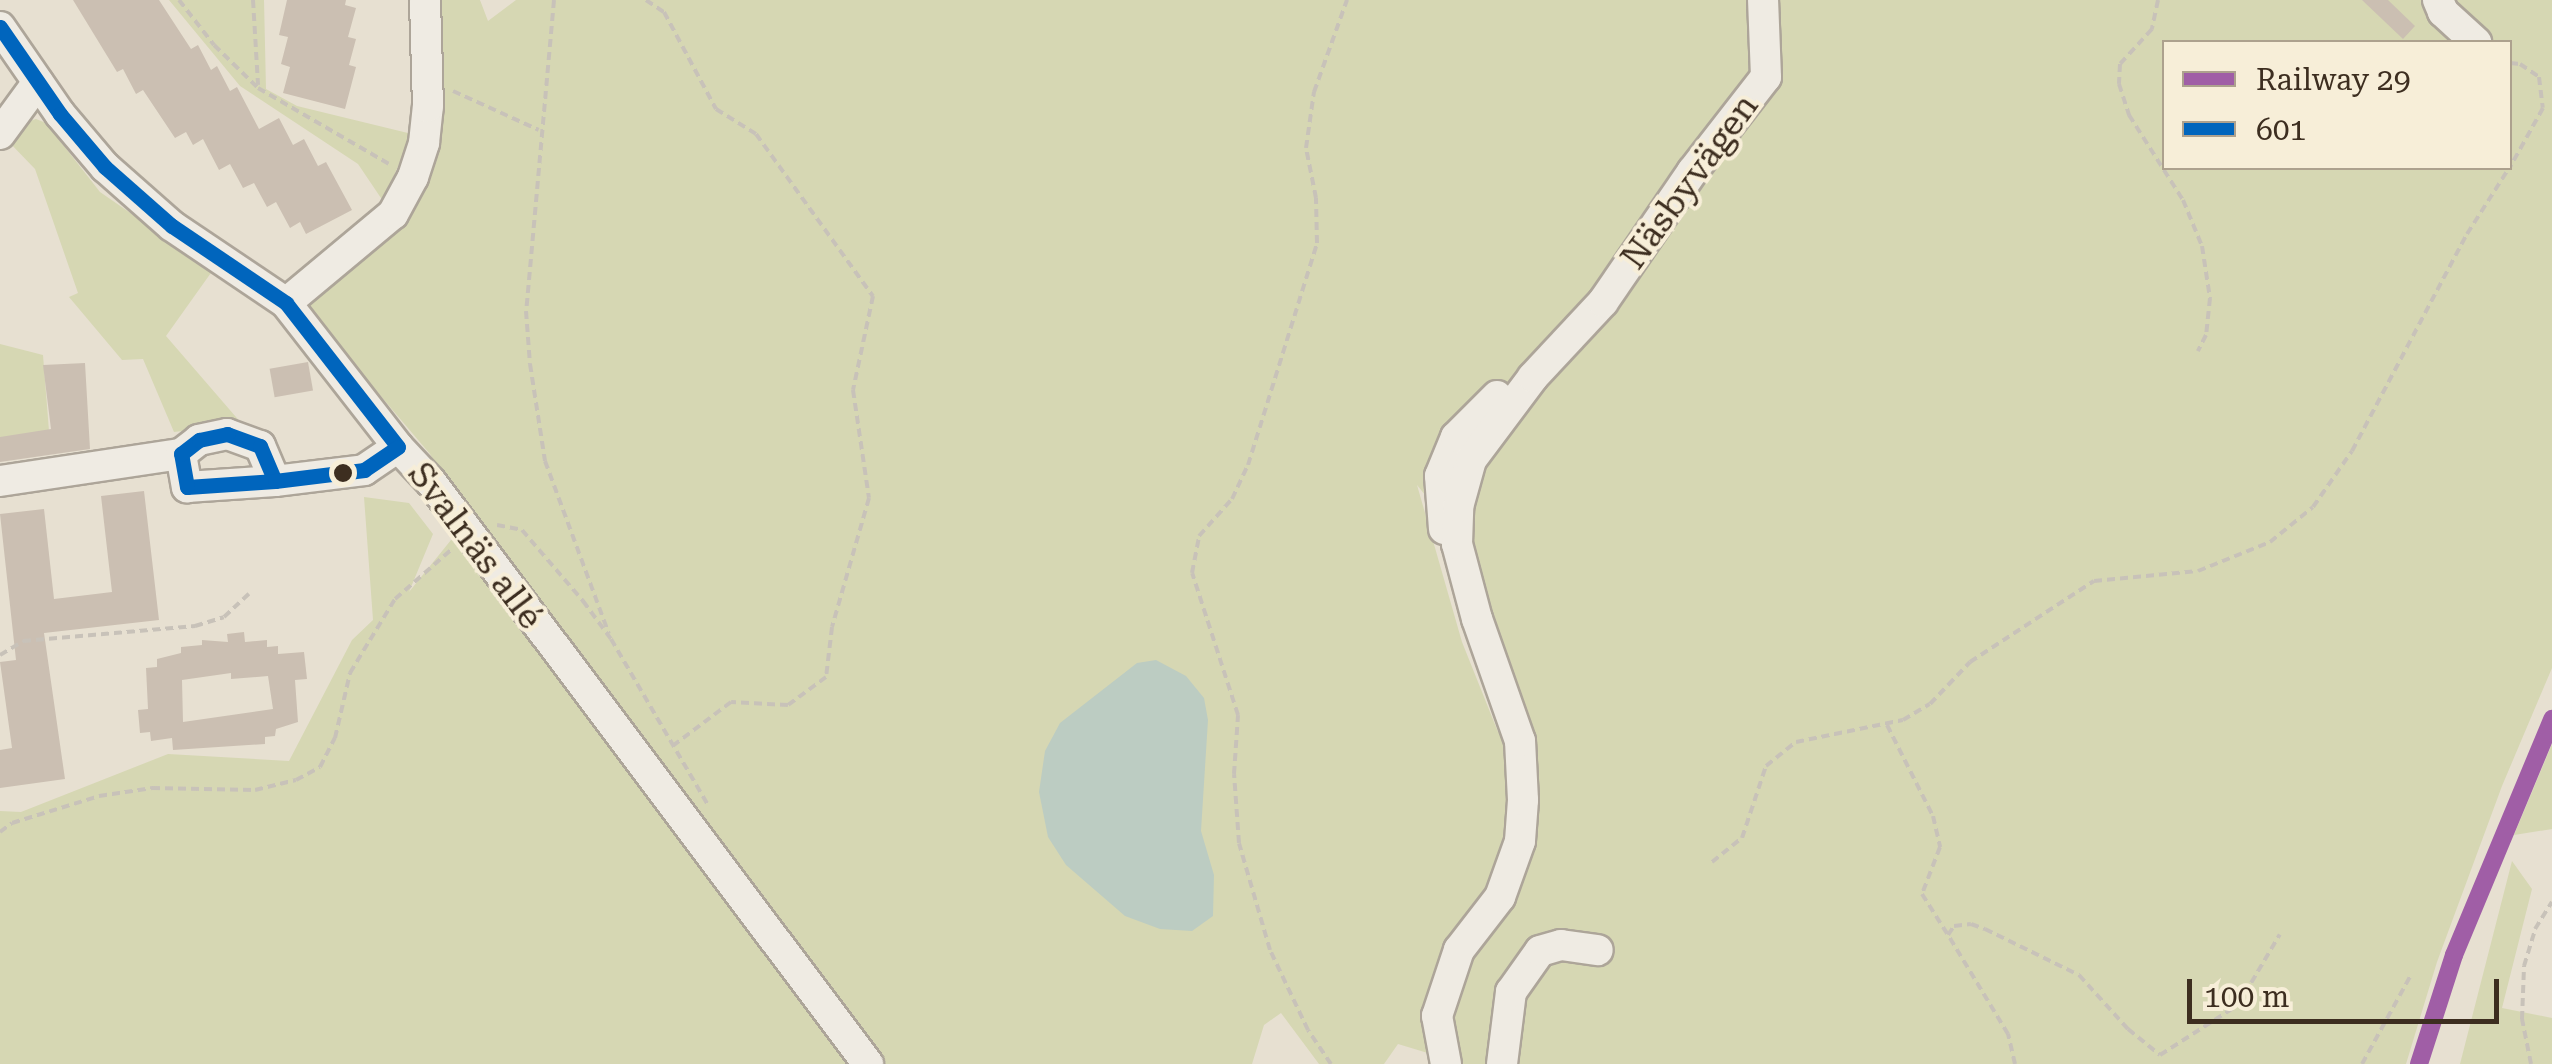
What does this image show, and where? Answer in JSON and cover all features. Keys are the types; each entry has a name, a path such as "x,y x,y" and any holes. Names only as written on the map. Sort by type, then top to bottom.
{"street":[{"path":"286,303 393,214 413,176 424,142 424,0"},
{"name":"Näsbyvägen","path":"1446,1064 1438,1016 1458,950 1500,897 1520,841 1523,800 1520,741 1462,568 1458,507 1471,460 1492,426 1603,302 1692,172 1766,77 1763,0"},
{"path":"2438,0 2443,12 2474,40"},
{"name":"Svalnäs allé","path":"0,27 105,167 172,226 286,303 398,447 431,482 868,1064"},
{"path":"0,134 38,82"},
{"path":"0,481 181,454 199,440 227,434 260,446 275,481"},
{"path":"181,454 188,487 364,470 398,447"},
{"path":"1502,1064 1511,992 1540,950 1561,945 1598,950"}],"path":[{"path":"179,0 214,45 258,88 413,176"},
{"path":"253,0 258,88"},
{"path":"554,0 539,130 526,311 545,461 611,639 671,748 731,702 788,704 826,676 832,627 869,498 853,390 873,296 756,134 716,109 664,12 646,0"},
{"path":"1331,1064 1308,1030 1270,950 1238,844 1234,774 1238,715 1192,573 1199,536 1232,499 1248,465 1316,243 1316,198 1306,148 1314,92 1346,0"},
{"path":"2158,0 2152,29 2120,64 2119,84 2129,115 2162,167"},
{"path":"2512,63 2539,77 2543,108 2512,162"},
{"path":"427,80 539,130"},
{"path":"2164,170 2183,200 2202,246 2210,298 2206,336 2198,351"},
{"path":"1712,862 1742,838 1766,766 1796,742 1887,725 1930,704 1970,662 2094,581 2198,572 2270,542 2314,508 2352,451 2467,234 2507,170"},
{"path":"0,832 12,823 99,796 152,788 255,790 296,780 320,767 335,738 350,672 395,599 488,522 522,530 611,639"},
{"path":"0,655 23,641 196,626 224,617 250,594"},
{"path":"1887,725 1932,816 1940,848 1922,894 2008,1034 2015,1064"},
{"path":"2531,1064 2522,1019 2524,966 2534,928 2552,902"},
{"path":"1948,935 1954,926 1971,924 2080,975 2128,1029 2160,1055 2238,1005 2280,934"},
{"path":"2362,1064 2411,975"}],"green space":[{"path":"169,0 264,0 266,89 297,106 412,134 383,201 358,164 240,86"},
{"path":"442,0 480,0 488,21 516,0 2552,0 2552,668 2502,786 2437,962 2406,1064 1464,1064 1398,1044 1384,1064 1319,1064 1281,1013 1264,1025 1252,1064 0,1064 0,811 21,812 168,754 289,761 352,640 373,620 364,497 409,503 433,534 409,592 451,540 481,546 430,454 305,307 408,220 428,175 442,86","holes":["1417,485 1474,555 1531,728 1498,732 1462,642"]},
{"path":"36,119 46,123 100,192 213,270 166,336 242,424 174,432 143,359 122,360 69,297 78,293 35,169 7,140 21,124"},
{"path":"0,344 43,355 49,431 0,438"},
{"path":"2552,744 2552,829 2514,835"},
{"path":"2512,861 2532,889 2502,1008 2552,1018 2552,1064 2460,1064"}],"shaded area":[{"path":"1156,660 1186,676 1204,698 1208,720 1201,831 1214,875 1213,916 1192,931 1160,929 1125,916 1066,865 1048,837 1039,792 1045,751 1060,723 1137,663"}],"building":[{"path":"73,0 159,0 191,49 198,45 211,70 217,66 230,91 237,87 259,129 279,118 293,145 304,139 318,166 326,162 352,210 306,234 300,222 290,228 276,202 267,207 254,183 243,188 230,164 219,170 203,139 193,145 186,132 175,138 143,90 136,94 123,69 117,72"},
{"path":"287,0 346,0 345,5 356,8 348,37 356,39 349,65 356,67 345,109 283,93 290,67 281,64 288,37 279,35"},
{"path":"2362,0 2388,0 2415,26 2403,39"},
{"path":"308,362 313,391 275,397 270,369"},
{"path":"85,363 90,449 0,462 0,437 51,429 43,365"},
{"path":"144,491 159,620 44,633 65,779 0,788 0,750 12,748 0,662 16,660 0,514 44,509 54,599 112,592 101,496"},
{"path":"244,632 245,642 267,640 267,647 278,646 278,654 304,652 307,679 295,680 298,722 276,729 275,736 265,737 265,744 173,750 172,738 151,741 150,732 140,733 138,710 148,709 146,668 157,667 157,659 181,653 181,647 202,645 202,640 228,642 227,634","holes":["231,673 231,679 268,676 273,709 183,722 182,680"]}],"rail line":[{"name":"29","path":"2419,1064 2454,955 2552,719"}],"transit line":[{"name":"601","path":"0,27 60,114 105,167 172,226 286,303 398,447"},
{"name":"601","path":"227,434 260,446 275,481 187,487 181,454 199,440 227,434"},
{"name":"601","path":"275,481 364,470 398,447"}]}
